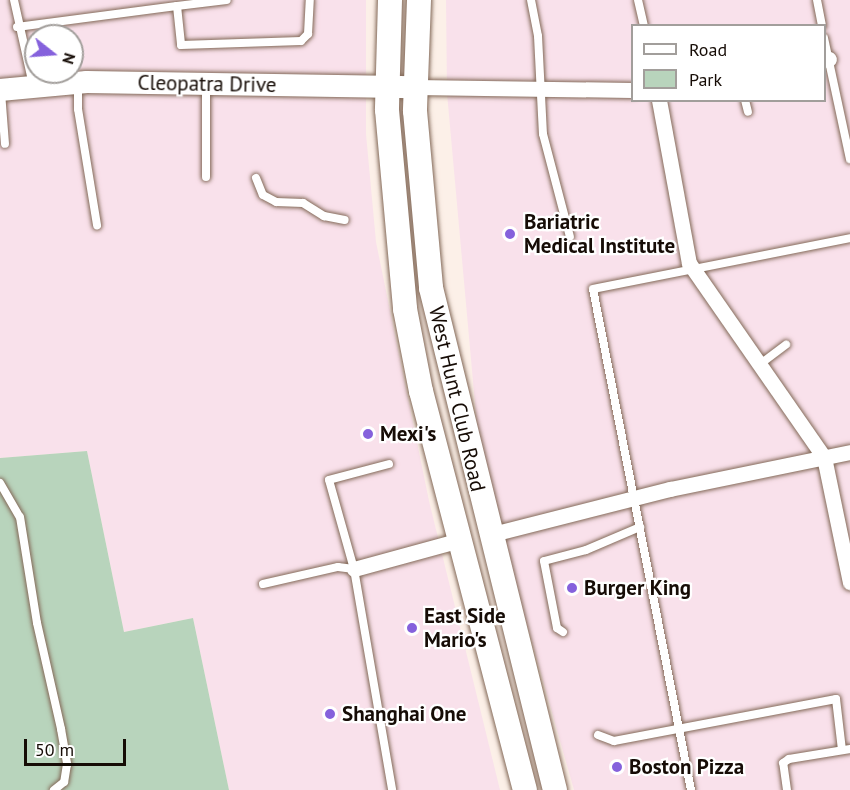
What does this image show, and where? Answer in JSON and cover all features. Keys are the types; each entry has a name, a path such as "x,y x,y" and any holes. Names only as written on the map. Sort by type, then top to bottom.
{"main road":[{"name":"West Hunt Club Road","path":"390,0 388,87 391,174 405,309 460,540 525,790"},
{"name":"West Hunt Club Road","path":"419,0 415,87 417,158 431,288 489,535 555,790"},
{"path":"460,540 489,535"}],"street":[{"name":"Cleopatra Drive","path":"84,82 415,87"},
{"name":"Cleopatra Drive","path":"0,89 56,84"},
{"path":"415,87 631,90"},
{"path":"659,102 689,263 824,457 850,582"},
{"path":"489,535 635,498 850,452"},
{"path":"354,569 460,540"}],"lane":[{"path":"14,0 17,27 34,86"},
{"path":"17,27 227,0"},
{"path":"177,6 182,45 301,42 308,34 310,0"},
{"path":"531,0 538,36 543,134 570,237"},
{"path":"638,0 644,24"},
{"path":"817,0 822,24"},
{"path":"827,59 850,159"},
{"path":"78,84 78,109 97,225"},
{"path":"206,84 206,177"},
{"path":"0,89 5,144"},
{"path":"746,102 748,112"},
{"path":"256,178 263,195 269,199 303,203 324,216 345,220"},
{"path":"691,790 593,289 695,271 850,238"},
{"path":"759,365 786,345"},
{"path":"389,464 329,480 354,569 393,790"},
{"path":"0,483 20,518 37,623 62,729 67,764 64,782 54,790"},
{"path":"563,632 556,628 544,561 586,550 640,527"},
{"path":"263,584 338,567 354,569"},
{"path":"598,735 614,741 836,699 846,750 783,763 787,790"}],"shaded area":[{"path":"0,0 366,0 366,134 376,242 429,501 500,790 229,790 193,618 124,632 87,451 0,458"},
{"path":"446,0 850,0 850,790 574,790 480,459 447,93"}],"green space":[{"path":"87,451 124,632 193,618 229,790 0,790 0,458"}],"place":[{"name":"Bariatric Medical Institute","path":"510,234"},
{"name":"Mexi's","path":"368,434"},
{"name":"Burger King","path":"572,588"},
{"name":"East Side Mario's","path":"412,628"},
{"name":"Shanghai One","path":"330,714"},
{"name":"Boston Pizza","path":"617,767"}]}
